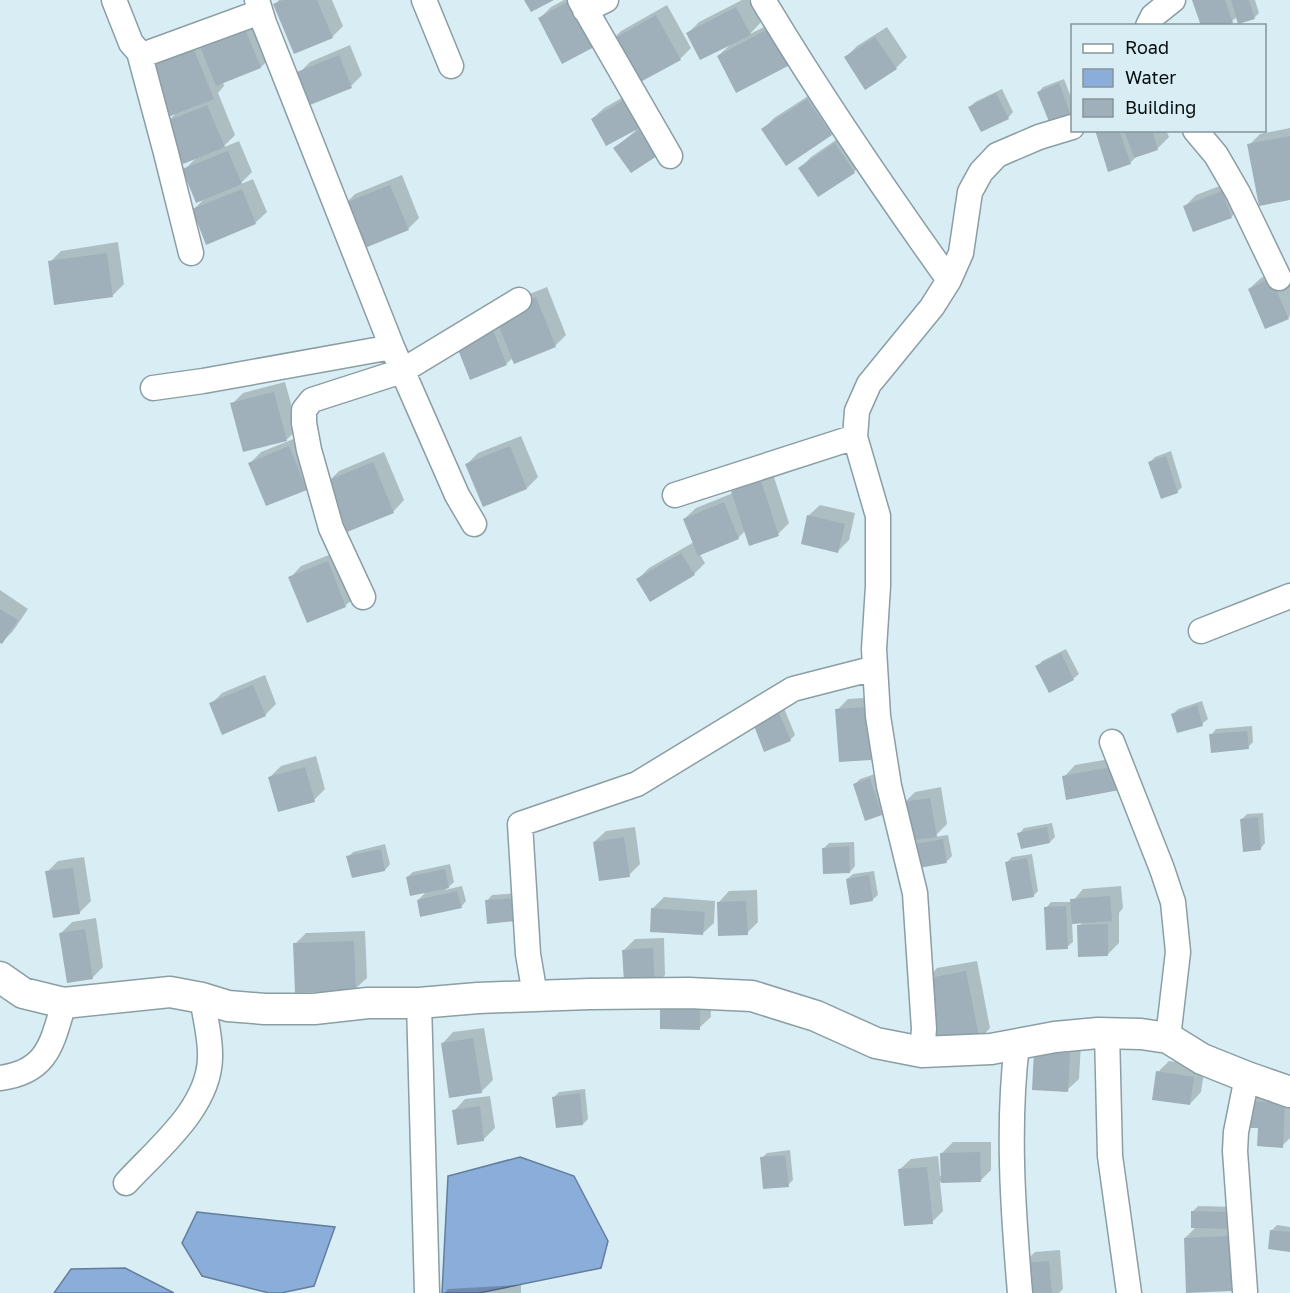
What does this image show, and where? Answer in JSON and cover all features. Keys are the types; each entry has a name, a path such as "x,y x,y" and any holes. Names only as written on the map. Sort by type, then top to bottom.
{"street":[{"path":"114,0 131,43 138,52 191,253"},
{"path":"424,0 451,66"},
{"path":"763,0 803,67 885,190 949,280"},
{"path":"1149,24 1153,16 1173,0"},
{"path":"590,3 670,156"},
{"path":"138,52 148,53 162,50 259,6 392,347 457,495 474,524"},
{"path":"922,1052 924,1029 915,893 889,786 878,716 874,649 878,586 878,516 855,437 857,411 869,384 932,307 949,280 961,253 970,192 981,172 997,155 1039,136 1071,127"},
{"path":"1197,132 1216,154 1280,278"},
{"path":"363,597 331,528 309,450 304,410 312,400 402,371 519,300"},
{"path":"153,388 392,347"},
{"path":"675,495 855,437"},
{"path":"1201,631 1290,596"},
{"path":"535,995 528,954 520,824 637,784 793,689 875,668"},
{"path":"1112,742 1173,902 1178,952 1168,1038"},
{"path":"0,977 23,993 64,1003 170,992 228,1006 265,1009 314,1009 368,1003 419,1003 535,995 654,993 752,996 816,1016 876,1043 922,1052 991,1049 1055,1037 1107,1034 1141,1034 1168,1038 1202,1059 1290,1092"},
{"path":"126,1183 187,1117 208,1079 210,1057 202,998"},
{"path":"0,1078 15,1076 30,1070 43,1058 52,1044 64,1003"},
{"path":"419,1003 427,1293"},
{"path":"1107,1034 1110,1156 1129,1293"},
{"path":"1017,1044 1012,1088 1011,1159 1020,1293"},
{"path":"1245,1291 1235,1150 1236,1132 1247,1077"}],"water":[{"path":"520,1157 574,1176 608,1241 601,1268 479,1293 442,1293 448,1176"},
{"path":"197,1212 335,1227 314,1286 281,1293 269,1293 202,1276 182,1243"},
{"path":"125,1268 174,1293 54,1293 71,1269"}],"building":[{"path":"283,0 317,0 333,38 294,54 273,4"},
{"path":"524,0 554,0 531,12"},
{"path":"571,0 596,46 562,64 538,18"},
{"path":"1192,0 1225,0 1233,23 1200,24"},
{"path":"1231,0 1249,0 1255,19 1238,24"},
{"path":"736,7 751,35 700,60 686,33"},
{"path":"656,15 681,60 633,86 608,42"},
{"path":"244,26 261,68 216,86 199,44"},
{"path":"768,29 788,66 736,93 717,56"},
{"path":"875,37 897,69 865,90 844,57"},
{"path":"193,47 214,99 168,117 147,65"},
{"path":"339,55 352,88 310,105 297,72"},
{"path":"1059,83 1071,119 1052,129 1037,92"},
{"path":"996,93 1009,119 981,132 968,107"},
{"path":"629,97 645,125 606,146 591,119"},
{"path":"807,99 832,135 786,166 761,129"},
{"path":"207,105 225,147 183,164 165,122"},
{"path":"639,130 657,156 631,173 613,148"},
{"path":"1096,132 1120,132 1131,164 1108,172"},
{"path":"1125,132 1153,132 1158,150 1134,158"},
{"path":"1290,136 1290,200 1259,206 1247,144"},
{"path":"835,143 855,173 818,197 798,168"},
{"path":"228,151 242,184 196,203 182,169"},
{"path":"390,185 409,230 360,250 342,204"},
{"path":"242,189 256,224 206,245 192,209"},
{"path":"1222,191 1232,218 1193,232 1183,206"},
{"path":"107,253 113,297 54,305 48,261"},
{"path":"1271,278 1289,319 1265,329 1248,289"},
{"path":"536,297 556,347 514,364 494,314"},
{"path":"490,323 507,365 470,380 453,337"},
{"path":"274,392 287,441 243,452 230,403"},
{"path":"289,446 307,490 266,506 248,463"},
{"path":"510,446 527,489 483,507 465,464"},
{"path":"1166,456 1178,493 1161,499 1148,462"},
{"path":"373,462 394,513 347,532 326,481"},
{"path":"761,481 779,536 749,546 731,491"},
{"path":"724,502 739,539 698,556 683,519"},
{"path":"807,515 845,524 838,553 801,544"},
{"path":"681,553 695,575 650,602 636,579"},
{"path":"328,561 346,607 307,623 288,577"},
{"path":"0,609 18,620 2,644 0,643"},
{"path":"1061,653 1074,680 1049,693 1035,666"},
{"path":"253,685 266,716 222,735 209,703"},
{"path":"1197,705 1203,726 1177,733 1171,714"},
{"path":"867,707 871,760 839,762 835,709"},
{"path":"779,713 791,741 764,752 753,723"},
{"path":"1247,731 1249,749 1211,753 1209,734"},
{"path":"1116,766 1120,790 1066,800 1062,776"},
{"path":"305,767 315,802 278,812 268,777"},
{"path":"870,778 882,815 865,821 853,784"},
{"path":"930,798 937,837 908,841 902,802"},
{"path":"1258,817 1261,850 1243,852 1240,819"},
{"path":"1047,827 1050,843 1021,849 1017,833"},
{"path":"624,837 630,877 599,881 593,842"},
{"path":"943,839 947,863 913,869 909,845"},
{"path":"849,846 850,873 823,874 822,848"},
{"path":"381,849 385,871 352,878 346,856"},
{"path":"1027,858 1034,897 1012,901 1005,862"},
{"path":"73,868 80,914 53,918 45,871"},
{"path":"445,869 449,888 410,896 406,877"},
{"path":"869,875 873,901 850,905 846,879"},
{"path":"457,891 462,908 420,917 417,900"},
{"path":"1110,896 1112,921 1072,924 1070,899"},
{"path":"514,898 516,921 487,924 485,900"},
{"path":"746,901 748,935 718,936 717,902"},
{"path":"1066,906 1068,949 1046,950 1044,907"},
{"path":"651,908 705,912 703,935 650,932"},
{"path":"1108,924 1108,956 1078,957 1077,925"},
{"path":"85,929 93,979 67,983 59,933"},
{"path":"354,941 356,991 295,993 293,943"},
{"path":"653,948 655,987 624,982 622,950"},
{"path":"966,971 980,1041 938,1049 924,979"},
{"path":"660,1004 700,1005 700,1030 660,1029"},
{"path":"473,1038 482,1093 449,1098 441,1043"},
{"path":"1034,1051 1070,1053 1068,1092 1032,1090"},
{"path":"1156,1071 1194,1077 1190,1105 1152,1100"},
{"path":"580,1093 583,1125 556,1128 552,1097"},
{"path":"1248,1101 1285,1103 1283,1148 1257,1146 1258,1128 1246,1128"},
{"path":"480,1106 484,1141 457,1145 452,1110"},
{"path":"980,1152 981,1182 941,1183 940,1153"},
{"path":"785,1155 789,1187 763,1189 760,1157"},
{"path":"927,1167 933,1224 904,1226 898,1169"},
{"path":"1191,1211 1233,1212 1232,1229 1191,1228"},
{"path":"1270,1230 1290,1232 1290,1252 1268,1249"},
{"path":"1230,1236 1232,1291 1186,1293 1184,1238"},
{"path":"1049,1261 1052,1293 1025,1293 1022,1263"}]}
